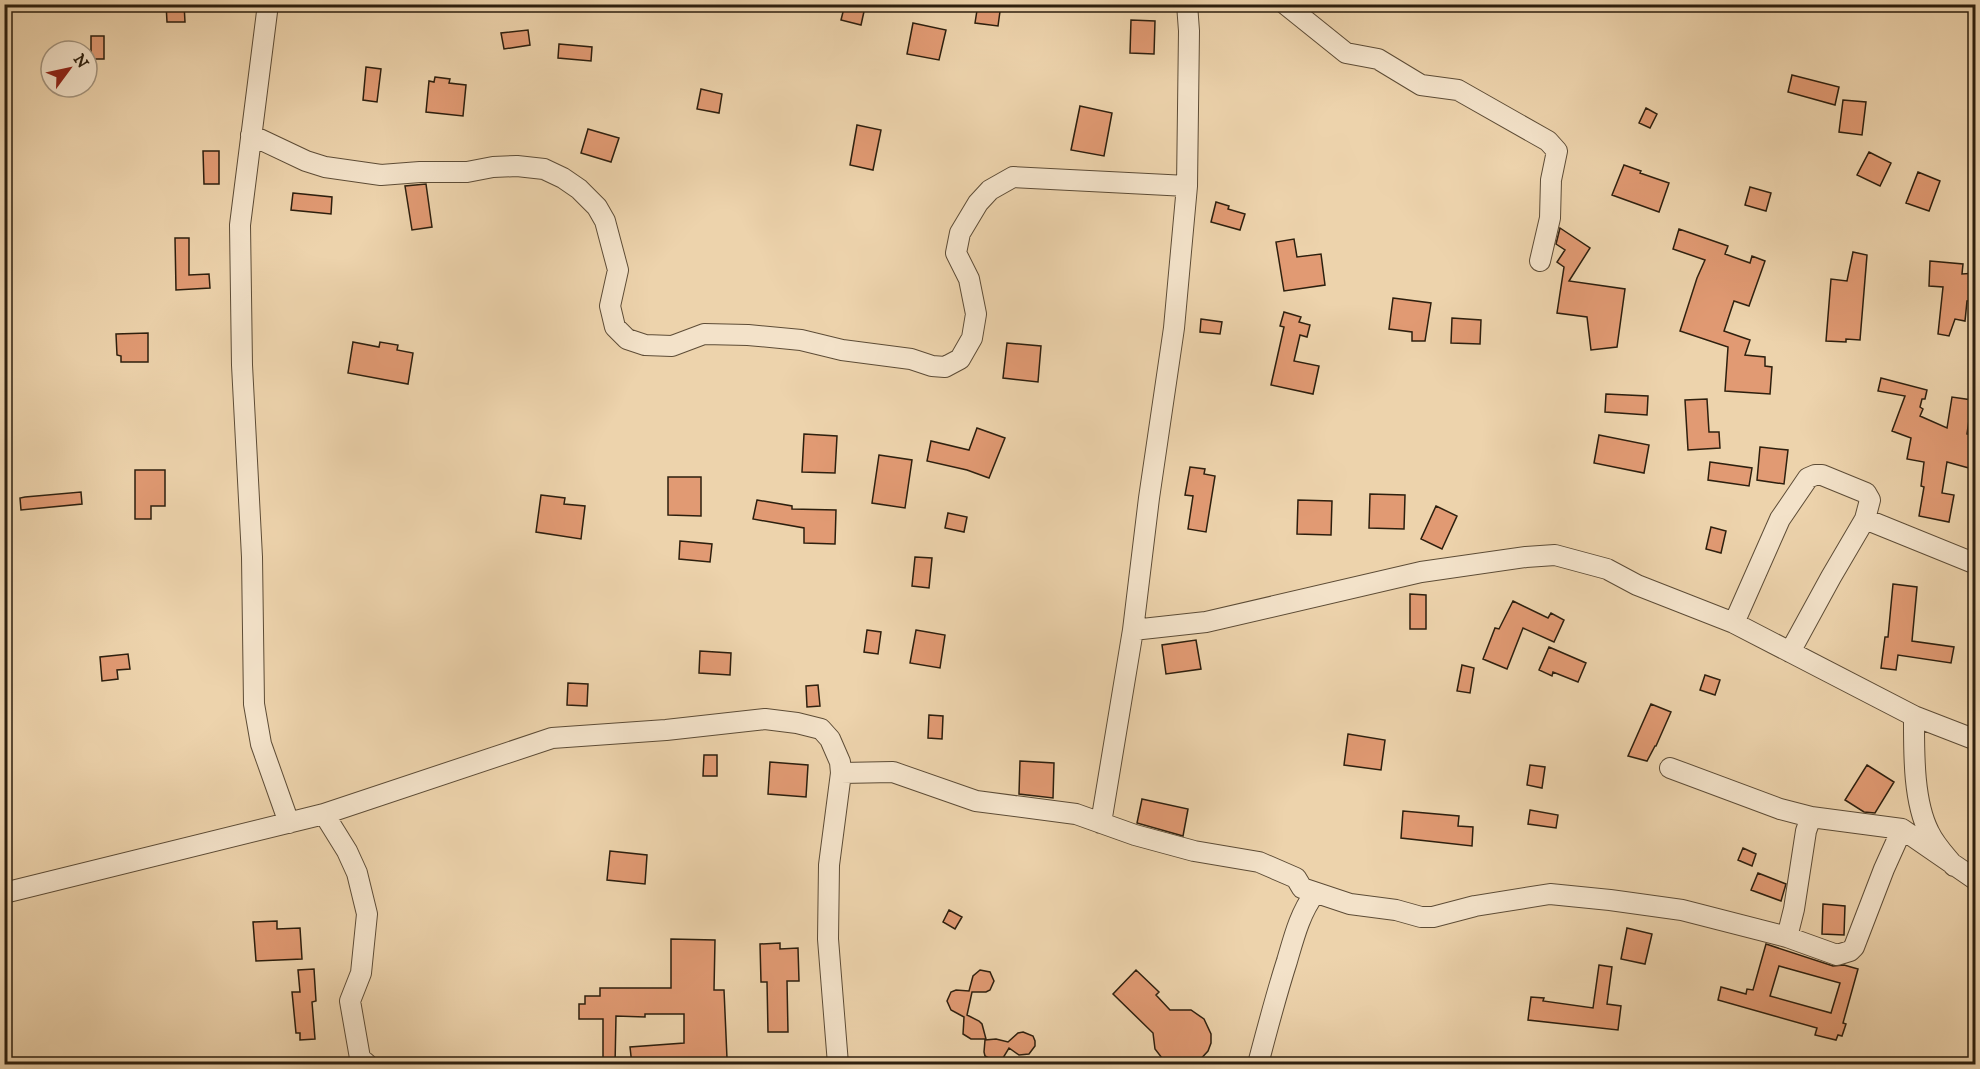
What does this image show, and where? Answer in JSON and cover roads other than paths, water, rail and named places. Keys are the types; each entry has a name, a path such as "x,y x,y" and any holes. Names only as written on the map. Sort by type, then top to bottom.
{"street":[{"path":"268,4 240,225 242,365 252,557 254,704 261,744 289,823"},
{"path":"1101,823 1133,630 1149,498 1174,328 1187,186 1189,31 1187,4"},
{"path":"1285,4 1346,52 1378,59 1421,85 1458,90 1548,141 1557,151 1551,180 1551,218 1540,261"},
{"path":"251,135 306,161 325,167 381,176 420,172 467,172 493,167 517,166 544,169 563,177 597,207 605,221 618,270 610,306 615,327 627,339 645,345 672,346 704,334 748,335 801,340 842,350 911,359 932,366 945,367 960,359 972,338 976,314 969,279 956,253 960,233 978,203 990,190 1013,177 1187,186"},
{"path":"1734,623 1780,519 1808,478 1822,475 1866,493 1870,500 1865,519 1790,652"},
{"path":"1865,519 1976,564"},
{"path":"1133,630 1206,622 1420,572 1555,555 1606,569 1637,585 1734,623 1914,716 1976,740"},
{"path":"1914,716 1914,757 1923,818 1936,845 1954,866"},
{"path":"4,893 324,814 552,738 666,730 765,719 821,729 830,739 840,762 841,773 829,876 828,939 838,1065"},
{"path":"1670,768 1780,809 1811,817 1902,830 1976,880"},
{"path":"841,773 893,772 976,801 1076,814 1194,851 1259,862 1296,878 1302,888 1350,904 1396,910 1421,917 1433,917 1475,906 1550,894 1682,910 1787,937 1837,955 1850,951 1859,936 1884,869 1902,830"},
{"path":"324,814 347,851 357,873 367,914 361,973 350,1001 360,1058 367,1065"},
{"path":"1787,937 1794,909 1806,831 1811,817"},
{"path":"1258,1065 1275,997 1298,923 1315,892"}]}
